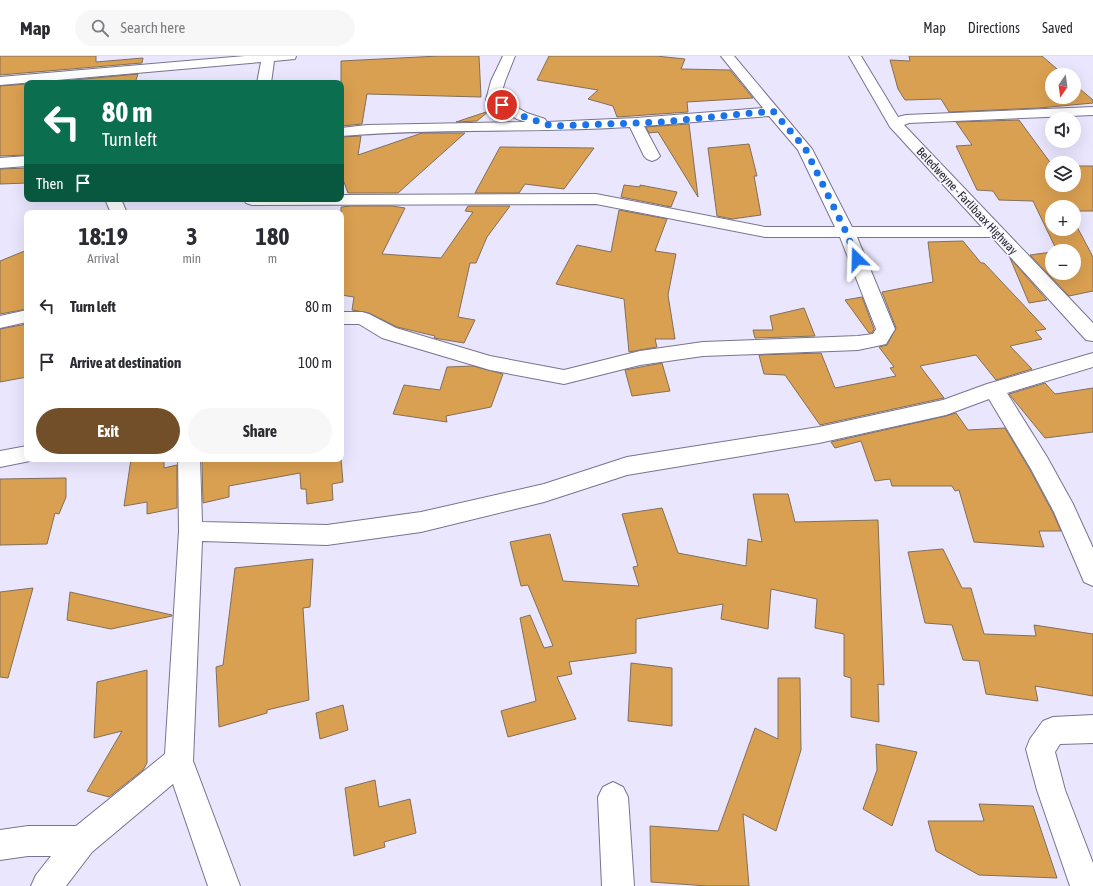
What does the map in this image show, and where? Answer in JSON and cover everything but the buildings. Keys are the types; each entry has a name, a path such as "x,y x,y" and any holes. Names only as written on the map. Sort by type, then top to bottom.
{"street":[{"path":"99,77 102,56"},
{"path":"25,80 99,77 268,57 290,56"},
{"path":"509,56 498,81 493,100 522,116 552,126"},
{"path":"344,318 362,318 389,333 490,363 564,377 640,358 703,349 858,343 879,339 886,329 846,232 805,148 727,56"},
{"name":"Beledweyne - Farlibaax Highway","path":"855,56 895,124 1093,335"},
{"path":"264,80 268,57"},
{"path":"0,81 24,80"},
{"path":"344,132 414,127 552,126 635,123 773,111"},
{"path":"895,124 906,119 1093,111"},
{"path":"635,123 652,156"},
{"path":"0,163 24,161"},
{"path":"251,204 596,199 765,232 996,232"},
{"path":"0,322 24,317"},
{"path":"191,531 327,535 421,522 544,493 627,466 713,451 819,436 946,407 994,389 1093,360"},
{"path":"994,389 1039,463 1065,510 1093,575"},
{"path":"0,459 24,455"},
{"path":"189,462 191,531 179,761 224,886"},
{"path":"1086,886 1051,790 1040,749 1053,731 1093,729"},
{"path":"47,886 82,841 179,761"},
{"path":"614,797 618,886"},
{"path":"0,845 28,841 82,841"}],"route":[{"path":"502,105 522,116 552,126 662,122 773,111 805,148 846,232 857,259"}]}
